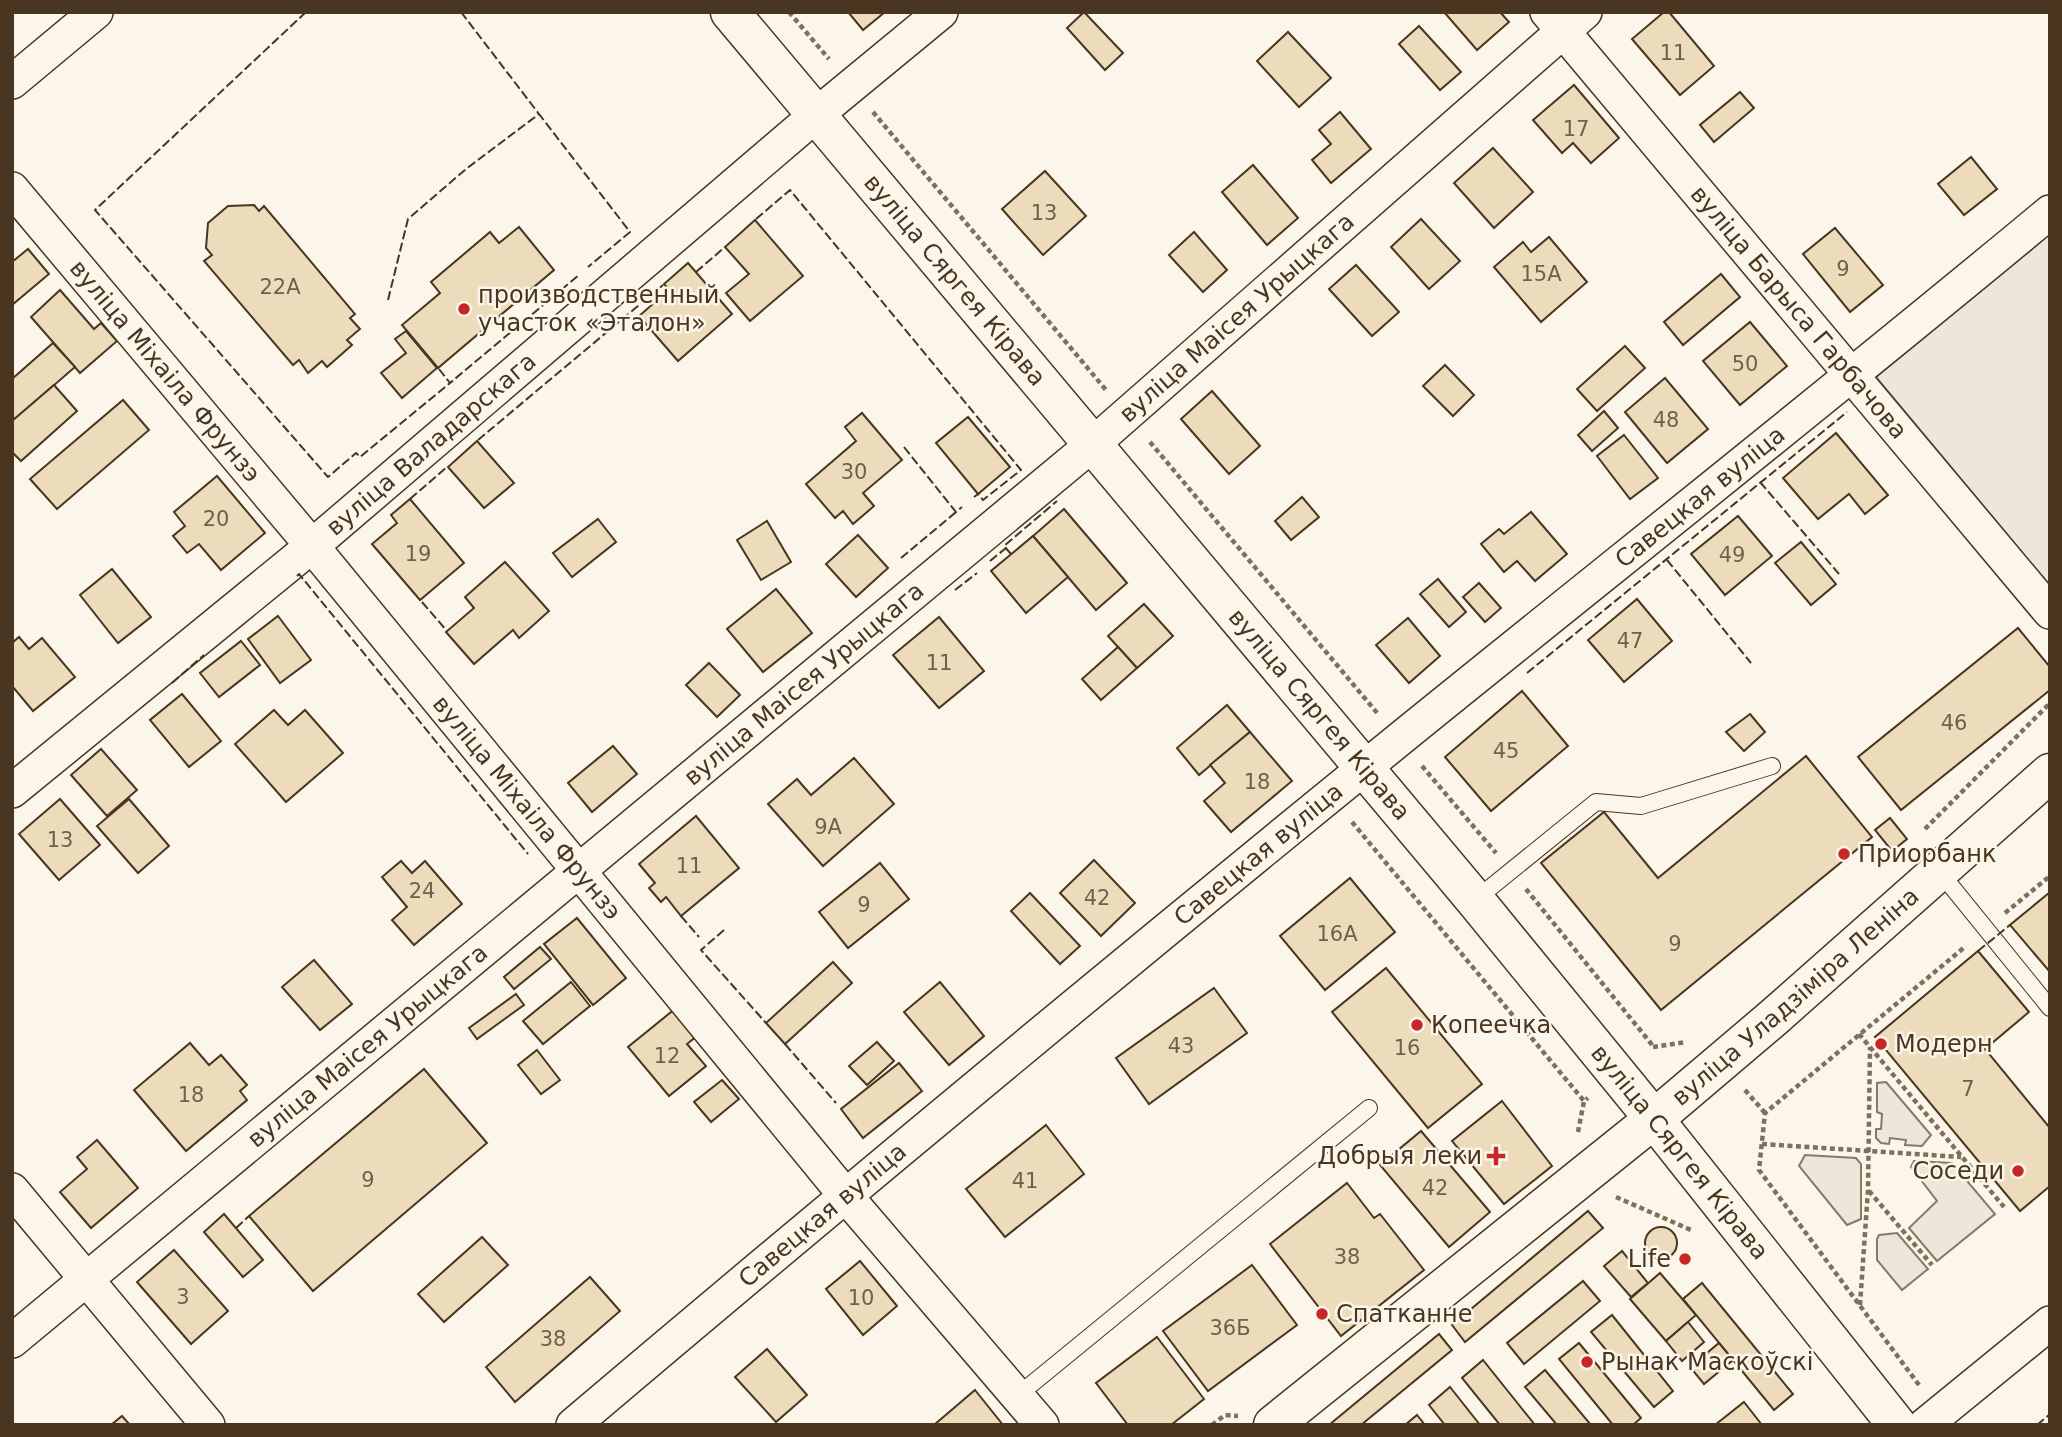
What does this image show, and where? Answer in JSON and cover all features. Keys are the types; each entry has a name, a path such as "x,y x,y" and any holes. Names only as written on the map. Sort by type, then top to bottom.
{"main road":[{"name":"вуліца Сяргея Кірава","path":"730,12 1475,900 1654,1119 1897,1425"},
{"name":"вуліца Уладзіміра Леніна","path":"1273,1425 1654,1119 1773,1018 2050,773"}],"street":[{"path":"12,82 96,12"},
{"name":"вуліца Валадарскага","path":"12,790 312,546 816,115 941,12"},
{"name":"вуліца Барыса Гарбачова","path":"1565,18 1853,376 2050,612"},
{"name":"вуліца Маісея Урыцкага","path":"12,1340 88,1280 1093,444 1565,18"},
{"name":"вуліца Міхаіла Фрунзэ","path":"12,189 312,546 845,1195 1042,1425"},
{"name":"Савецкая вуліца","path":"573,1425 845,1195 1330,795 1853,376 2050,212"},
{"path":"12,1190 208,1425"},
{"path":"1926,1425 2050,1323"}],"lane":[{"path":"1475,900 1596,802 1641,806 1772,765"},
{"path":"1938,871 2050,1008"},
{"path":"1017,1396 1369,1108"}],"path":[{"path":"789,12 1400,739"},
{"path":"1330,795 1584,1101"},
{"path":"1917,1383 1759,1170 1765,1113 2050,876"},
{"path":"1859,1034 2004,1207"},
{"path":"1653,1046 1690,1042"},
{"path":"1860,1305 1868,1190 1870,1047"},
{"path":"1762,1144 1962,1157"},
{"path":"1868,1190 1932,1265"},
{"path":"1608,1194 1689,1228"}],"shaded area":[{"path":"2050,234 2050,586 1876,377"},
{"path":"1886,1082 1931,1135 1922,1146 1905,1145 1906,1140 1890,1138 1889,1144 1881,1143 1876,1138 1876,1129 1881,1129 1882,1114 1877,1112 1877,1083"},
{"path":"1805,1155 1856,1158 1861,1164 1861,1219 1847,1225 1799,1166"},
{"path":"1914,1161 1952,1163 1995,1214 1937,1261 1909,1228 1937,1201 1911,1167"},
{"path":"1897,1233 1928,1269 1902,1290 1877,1260 1879,1235"}],"building":[{"path":"848,12 885,12 863,30"},
{"path":"1084,12 1123,53 1105,70 1067,28"},
{"path":"1444,12 1500,12 1509,22 1477,50"},
{"path":"1664,12 1669,12 1714,66 1680,95 1632,39"},
{"path":"1419,26 1461,72 1440,90 1399,44"},
{"path":"1288,32 1331,78 1299,107 1257,61"},
{"path":"1574,85 1619,138 1591,163 1573,143 1562,153 1533,120"},
{"path":"1740,92 1754,108 1714,142 1700,125"},
{"path":"1340,112 1371,149 1331,183 1312,160 1331,144 1319,130"},
{"path":"1493,148 1533,192 1494,228 1454,183"},
{"path":"1971,157 1997,189 1964,215 1938,184"},
{"path":"1253,165 1298,218 1267,245 1222,192"},
{"path":"1045,171 1086,216 1043,255 1002,209"},
{"path":"254,205 259,211 264,206 355,314 350,318 360,329 347,340 352,345 327,367 322,361 308,373 299,360 293,365 204,261 212,255 206,248 208,223 228,206"},
{"path":"1421,219 1460,261 1429,289 1391,247"},
{"path":"755,220 803,276 750,321 726,293 749,274 725,247"},
{"name":"производственный участок «Эталон»","path":"519,227 554,270 438,368 402,325 440,293 431,282 490,232 499,243"},
{"path":"1835,228 1883,285 1850,312 1803,254"},
{"path":"1194,232 1227,270 1203,292 1169,255"},
{"path":"1549,237 1587,282 1541,322 1494,267 1523,242 1531,252"},
{"path":"28,249 49,274 12,305 12,262"},
{"path":"688,263 732,314 678,361 639,316 669,290 664,284"},
{"path":"1356,265 1399,312 1372,336 1329,289"},
{"path":"1721,274 1740,297 1683,345 1664,322"},
{"path":"60,290 94,329 101,323 117,341 80,373 31,317"},
{"path":"1750,322 1787,366 1740,405 1703,361"},
{"path":"406,331 437,368 402,398 381,373 406,353 395,339"},
{"path":"53,343 75,367 15,419 12,416 12,379"},
{"path":"1625,346 1645,368 1597,411 1577,389"},
{"path":"1445,365 1474,395 1453,416 1423,386"},
{"path":"1665,378 1708,429 1667,463 1625,412"},
{"path":"54,385 77,411 21,461 12,452 12,421"},
{"path":"1212,391 1260,446 1229,474 1181,419"},
{"path":"123,400 149,430 57,509 30,479"},
{"path":"1604,411 1618,428 1592,451 1578,435"},
{"path":"862,413 902,460 863,493 874,506 853,524 843,511 835,518 806,484 856,441 845,427"},
{"path":"968,417 1010,467 978,494 936,443"},
{"path":"1836,433 1888,495 1865,514 1849,494 1818,519 1783,478"},
{"path":"1624,435 1658,478 1630,499 1597,456"},
{"path":"477,441 514,483 484,508 448,467"},
{"path":"217,476 265,533 221,570 199,544 187,553 173,536 185,526 174,512"},
{"path":"1302,497 1319,517 1291,540 1275,521"},
{"path":"410,499 464,563 420,600 372,544 397,523 391,515"},
{"path":"1064,509 1127,583 1096,610 1033,536"},
{"path":"1531,512 1567,554 1535,581 1517,561 1504,572 1481,544 1499,529 1504,534"},
{"path":"1738,516 1772,556 1725,595 1691,554"},
{"path":"598,519 616,542 572,577 553,553"},
{"path":"767,521 791,562 761,580 737,540"},
{"path":"858,535 888,568 856,597 826,564"},
{"path":"1033,536 1068,577 1026,613 991,571"},
{"path":"1801,542 1836,584 1811,605 1775,563"},
{"path":"505,562 549,611 519,638 513,630 474,664 446,632 474,608 465,597"},
{"path":"112,569 151,617 118,643 80,595"},
{"path":"1438,579 1466,612 1449,627 1420,594"},
{"path":"1479,583 1501,608 1485,622 1463,597"},
{"path":"776,589 812,633 763,672 727,629"},
{"path":"1637,599 1672,641 1624,682 1588,640"},
{"path":"1144,604 1173,636 1137,668 1108,636"},
{"path":"278,616 311,660 280,683 248,639"},
{"path":"939,617 984,671 939,708 893,655"},
{"path":"1408,618 1440,656 1409,683 1376,645"},
{"path":"2018,628 2050,667 2050,690 1901,810 1858,757"},
{"path":"19,637 29,649 42,638 75,677 33,711 12,686 12,643"},
{"path":"241,641 260,665 219,697 200,673"},
{"path":"1118,647 1137,668 1101,700 1082,679"},
{"path":"709,663 740,695 717,717 686,685"},
{"path":"1522,691 1568,746 1491,811 1445,757"},
{"path":"182,694 221,741 189,767 150,720"},
{"path":"1227,705 1250,732 1199,775 1177,748"},
{"path":"274,710 288,725 305,710 343,753 286,802 235,744"},
{"path":"1750,714 1765,732 1744,751 1726,732"},
{"path":"1250,732 1292,781 1231,832 1204,801 1225,783 1210,765"},
{"path":"613,746 637,774 592,812 568,783"},
{"path":"101,749 137,790 107,816 71,775"},
{"path":"1806,756 1872,837 1661,1010 1541,863 1604,812 1658,878"},
{"path":"854,758 894,804 823,866 768,804 797,779 811,795"},
{"path":"60,799 100,845 59,880 19,834"},
{"path":"129,799 169,846 138,873 97,826"},
{"path":"696,816 739,868 681,916 666,897 661,902 649,888 655,883 639,864"},
{"path":"1890,818 1907,839 1892,851 1875,830"},
{"path":"1094,860 1135,903 1101,936 1060,893"},
{"path":"401,861 412,873 425,861 462,904 414,945 392,920 407,907 382,877"},
{"path":"880,863 909,899 848,948 819,912"},
{"path":"1350,878 1395,932 1325,990 1280,936"},
{"path":"2050,892 2050,972 2010,925"},
{"path":"1030,893 1080,946 1060,964 1011,911"},
{"path":"577,918 626,978 593,1005 544,944"},
{"path":"540,947 551,959 514,989 504,977"},
{"path":"1978,951 2029,1012 1985,1049 2050,1128 2050,1186 2020,1211 1875,1037"},
{"path":"314,960 352,1004 320,1030 282,987"},
{"path":"833,962 852,983 785,1044 766,1023"},
{"path":"1386,968 1482,1084 1428,1128 1332,1012"},
{"path":"571,982 590,1006 543,1044 523,1021"},
{"path":"940,982 984,1036 949,1065 904,1012"},
{"path":"1214,988 1247,1033 1149,1104 1116,1058"},
{"path":"516,994 524,1005 477,1039 469,1028"},
{"path":"676,1008 698,1035 687,1044 706,1066 669,1096 628,1047"},
{"path":"877,1042 894,1061 867,1085 849,1066"},
{"path":"190,1043 209,1065 221,1055 247,1085 240,1091 247,1100 186,1151 134,1090"},
{"path":"537,1050 560,1080 541,1094 518,1065"},
{"path":"899,1063 922,1091 863,1138 841,1109"},
{"path":"424,1069 487,1143 313,1291 249,1216"},
{"path":"722,1080 739,1099 711,1122 694,1102"},
{"path":"1502,1101 1552,1166 1504,1204 1452,1141"},
{"path":"1046,1125 1084,1174 1005,1237 966,1189"},
{"path":"1421,1131 1490,1212 1449,1247 1380,1165"},
{"path":"97,1140 138,1188 91,1228 60,1192 87,1169 77,1157"},
{"path":"1347,1183 1374,1218 1380,1214 1424,1270 1341,1336 1270,1244"},
{"path":"1588,1211 1603,1228 1465,1342 1452,1325"},
{"path":"224,1214 263,1260 243,1277 204,1232"},
{"path":"1661,1227 1672,1232 1677,1243 1672,1254 1661,1259 1650,1254 1645,1243 1650,1232"},
{"path":"482,1237 508,1265 444,1322 418,1294"},
{"path":"174,1250 228,1311 191,1344 137,1282"},
{"path":"1622,1251 1648,1283 1631,1297 1604,1266"},
{"path":"860,1261 897,1306 863,1335 826,1289"},
{"path":"1252,1265 1297,1325 1208,1391 1163,1331"},
{"path":"1660,1273 1696,1315 1666,1341 1630,1299"},
{"path":"590,1277 620,1311 515,1402 486,1367"},
{"path":"1583,1281 1600,1301 1524,1364 1507,1343"},
{"path":"1702,1283 1793,1394 1774,1410 1683,1299"},
{"path":"1612,1315 1673,1391 1654,1407 1591,1332"},
{"path":"1688,1322 1704,1342 1682,1361 1666,1341"},
{"path":"1439,1334 1452,1350 1361,1425 1329,1425"},
{"path":"1157,1337 1204,1399 1171,1425 1128,1425 1096,1383"},
{"path":"1579,1343 1641,1418 1633,1425 1613,1425 1559,1359"},
{"path":"1719,1343 1733,1360 1704,1384 1690,1367"},
{"path":"767,1349 807,1395 776,1422 735,1377"},
{"path":"1483,1360 1535,1425 1500,1425 1462,1378"},
{"path":"1545,1370 1591,1425 1557,1425 1525,1387"},
{"path":"1450,1387 1480,1425 1445,1425 1429,1405"},
{"path":"975,1390 1003,1425 934,1425"},
{"path":"1744,1402 1762,1425 1715,1425"},
{"path":"1417,1415 1425,1425 1405,1425"},
{"path":"122,1416 130,1425 111,1425"}],"fence":[{"path":"306,12 95,210 328,477 356,453 360,457 450,383"},
{"path":"461,12 539,114"},
{"path":"388,300 408,219 466,169 539,114 630,232 588,267"},
{"path":"756,219 790,190 1021,470 983,500 978,494 974,497"},
{"path":"696,272 725,247"},
{"path":"439,369 450,383 579,275"},
{"path":"478,440 663,285"},
{"path":"1527,673 1847,412"},
{"path":"904,447 956,512 962,507"},
{"path":"410,499 447,467"},
{"path":"1760,482 1839,574"},
{"path":"1011,554 1004,546 1057,501"},
{"path":"901,558 956,512"},
{"path":"990,561 1006,548"},
{"path":"1667,560 1751,663"},
{"path":"955,590 977,573"},
{"path":"297,576 299,574 528,854"},
{"path":"422,602 447,631"},
{"path":"172,683 204,655"},
{"path":"681,916 699,937"},
{"path":"1978,951 2010,925"},
{"path":"724,930 701,950 766,1023"},
{"path":"785,1044 836,1103"},
{"path":"236,1228 249,1216"},
{"path":"2037,1425 2050,1414"}],"place":[{"name":"производственный участок «Эталон»","path":"464,309"},
{"name":"Приорбанк","path":"1844,854"},
{"name":"Копеечка","path":"1417,1025"},
{"name":"Модерн","path":"1881,1044"},
{"name":"Добрыя леки","path":"1496,1156"},
{"name":"Соседи","path":"2018,1171"},
{"name":"Life","path":"1685,1259"},
{"name":"Спатканне","path":"1322,1314"},
{"name":"Рынак Маскоўскі","path":"1587,1362"}]}
